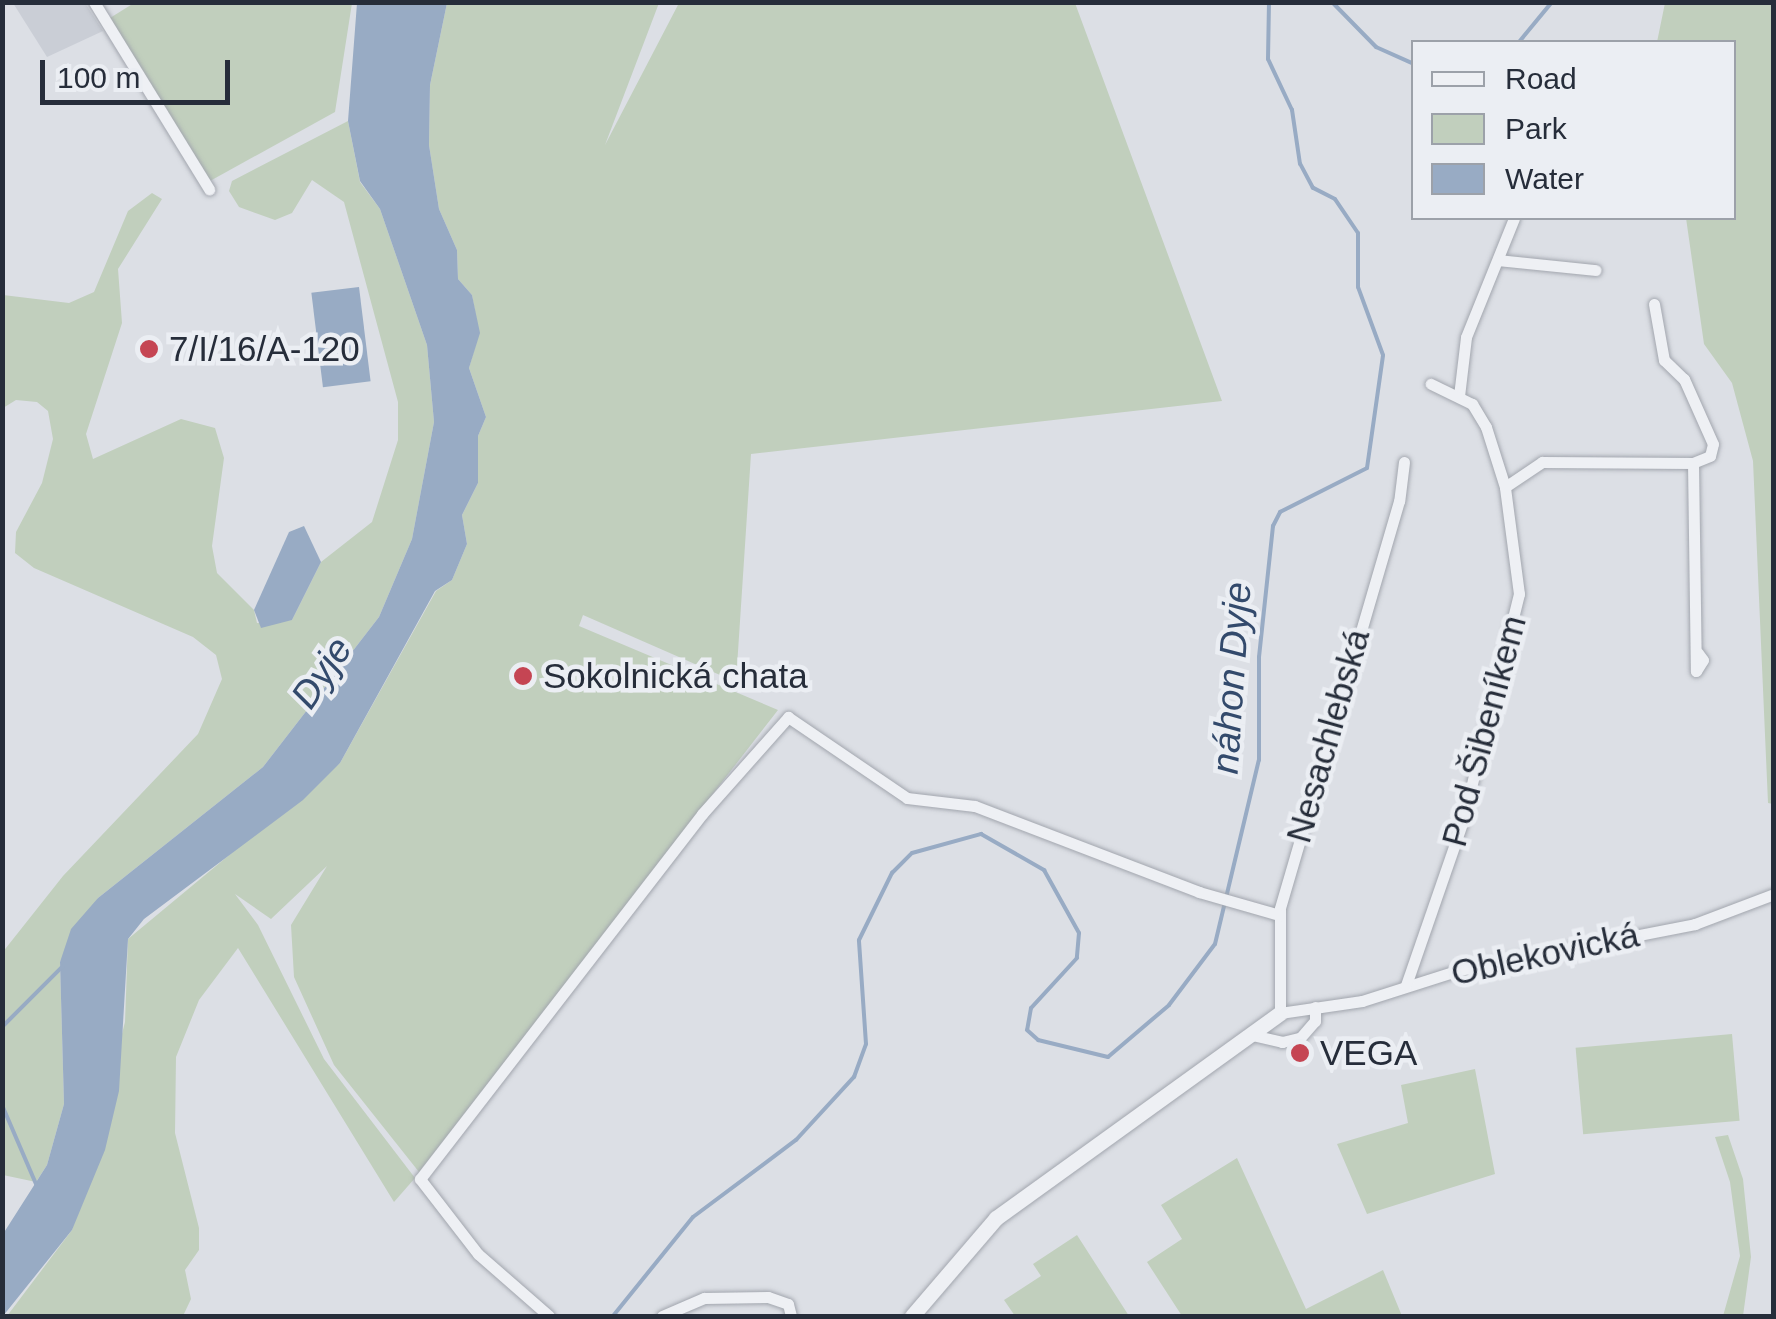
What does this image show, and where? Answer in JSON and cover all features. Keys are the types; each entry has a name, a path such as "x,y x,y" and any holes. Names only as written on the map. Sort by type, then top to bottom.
{"street":[{"path":"94,2 208,189"},
{"path":"1459,396 1466,338 1513,220"},
{"path":"1498,260 1595,270"},
{"path":"1506,487 1542,462 1693,463 1710,456 1713,444 1684,379 1664,360 1654,304"},
{"name":"Pod Šibeníkem","path":"1406,985 1452,858 1516,610 1506,487 1486,427 1459,396 1431,384"},
{"name":"Nesachlebská","path":"1280,1013 1279,915 1400,502 1404,462"},
{"path":"1693,463 1698,653"},
{"path":"549,1316 478,1254 420,1180 702,814 788,717 907,798 975,806 1217,898 1279,915"},
{"name":"Oblekovická","path":"912,1316 996,1218 1280,1013 1362,1001 1406,985 1695,924 1774,894"},
{"path":"1252,1035 1282,1042 1300,1038 1316,1021 1315,1007"},
{"path":"662,1316 704,1298 768,1297 788,1304 791,1316"}],"shaded area":[{"path":"13,3 85,3 103,31 47,57"}],"green space":[{"path":"134,3 352,3 335,112 210,181 110,18"},
{"path":"447,3 659,3 605,145 679,3 1075,3 1222,401 751,454 736,682 583,615 579,626 778,710 419,1172 334,1065 294,977 291,925 327,866 271,919 235,894 258,925 324,1059 415,1178 394,1202 238,948 199,1000 176,1057 175,1133 199,1228 199,1250 185,1270 191,1299 183,1316 7,1316 72,1230 125,1022 128,939 340,763 436,591 452,580 467,544 462,515 478,483 478,436 486,417 469,368 479,333 472,295 458,279 457,250 439,209 429,145 430,85"},
{"path":"1665,3 1773,3 1773,804 1768,803 1753,461 1732,383 1704,344 1686,220 1736,220 1736,40 1657,40"},
{"path":"348,121 360,182 380,209 427,345 434,422 412,539 379,617 263,767 98,898 60,962 64,1104 47,1165 36,1182 3,1175 2,953 63,876 198,734 222,679 216,655 193,637 34,568 15,553 16,532 42,483 53,439 48,411 37,402 16,400 3,408 3,295 69,303 94,292 128,211 152,193 162,199 118,269 122,323 86,434 93,459 181,419 215,428 224,458 212,546 217,573 254,610 257,623 292,620 321,562 372,522 398,440 398,402 344,202 312,180 292,213 275,220 239,207 229,191 232,181"},
{"path":"1732,1034 1740,1121 1583,1134 1576,1048"},
{"path":"1475,1069 1495,1174 1367,1214 1337,1144 1408,1123 1401,1085"},
{"path":"1728,1135 1743,1179 1751,1257 1743,1316 1723,1316 1740,1256 1730,1182 1715,1137"},
{"path":"1237,1158 1306,1309 1383,1270 1402,1316 1182,1316 1147,1262 1182,1239 1161,1205"},
{"path":"1077,1235 1129,1316 1015,1316 1004,1300 1041,1276 1033,1264"}],"water":[{"path":"357,3 447,3 430,85 429,145 439,209 457,250 458,279 472,295 480,333 469,368 486,417 478,436 478,483 462,515 467,544 452,580 435,591 340,763 303,800 144,919 128,939 119,1091 105,1150 72,1230 3,1316 3,1234 47,1165 64,1104 60,962 71,929 98,898 263,767 379,617 412,539 434,422 427,345 380,209 360,181 348,121"},
{"path":"359,287 371,381 323,387 311,293"},
{"path":"304,526 321,562 292,620 261,628 254,610 289,532"}],"waterway":[{"name":"náhon Dyje","path":"613,1316 693,1217 796,1140 854,1077 866,1044 859,940 892,873 912,853 981,834 1044,870 1079,933 1077,958 1031,1008 1027,1030 1038,1040 1108,1057 1169,1005 1215,944 1259,760 1259,657 1273,526 1280,512 1367,468 1383,355 1358,287 1358,233 1335,199 1313,188 1300,164 1292,110 1268,59 1269,2"},
{"name":"náhon Dyje","path":"1332,2 1376,47 1411,63"},
{"name":"náhon Dyje","path":"1521,40 1552,2"},
{"path":"2,1027 62,967"},
{"path":"2,1105 36,1184"}],"place":[{"name":"7/I/16/A-120","path":"149,349"},
{"name":"Sokolnická chata","path":"523,676"},
{"name":"VEGA","path":"1300,1053"}],"water label":[{"name":"Dyje","path":"322,673"}]}
